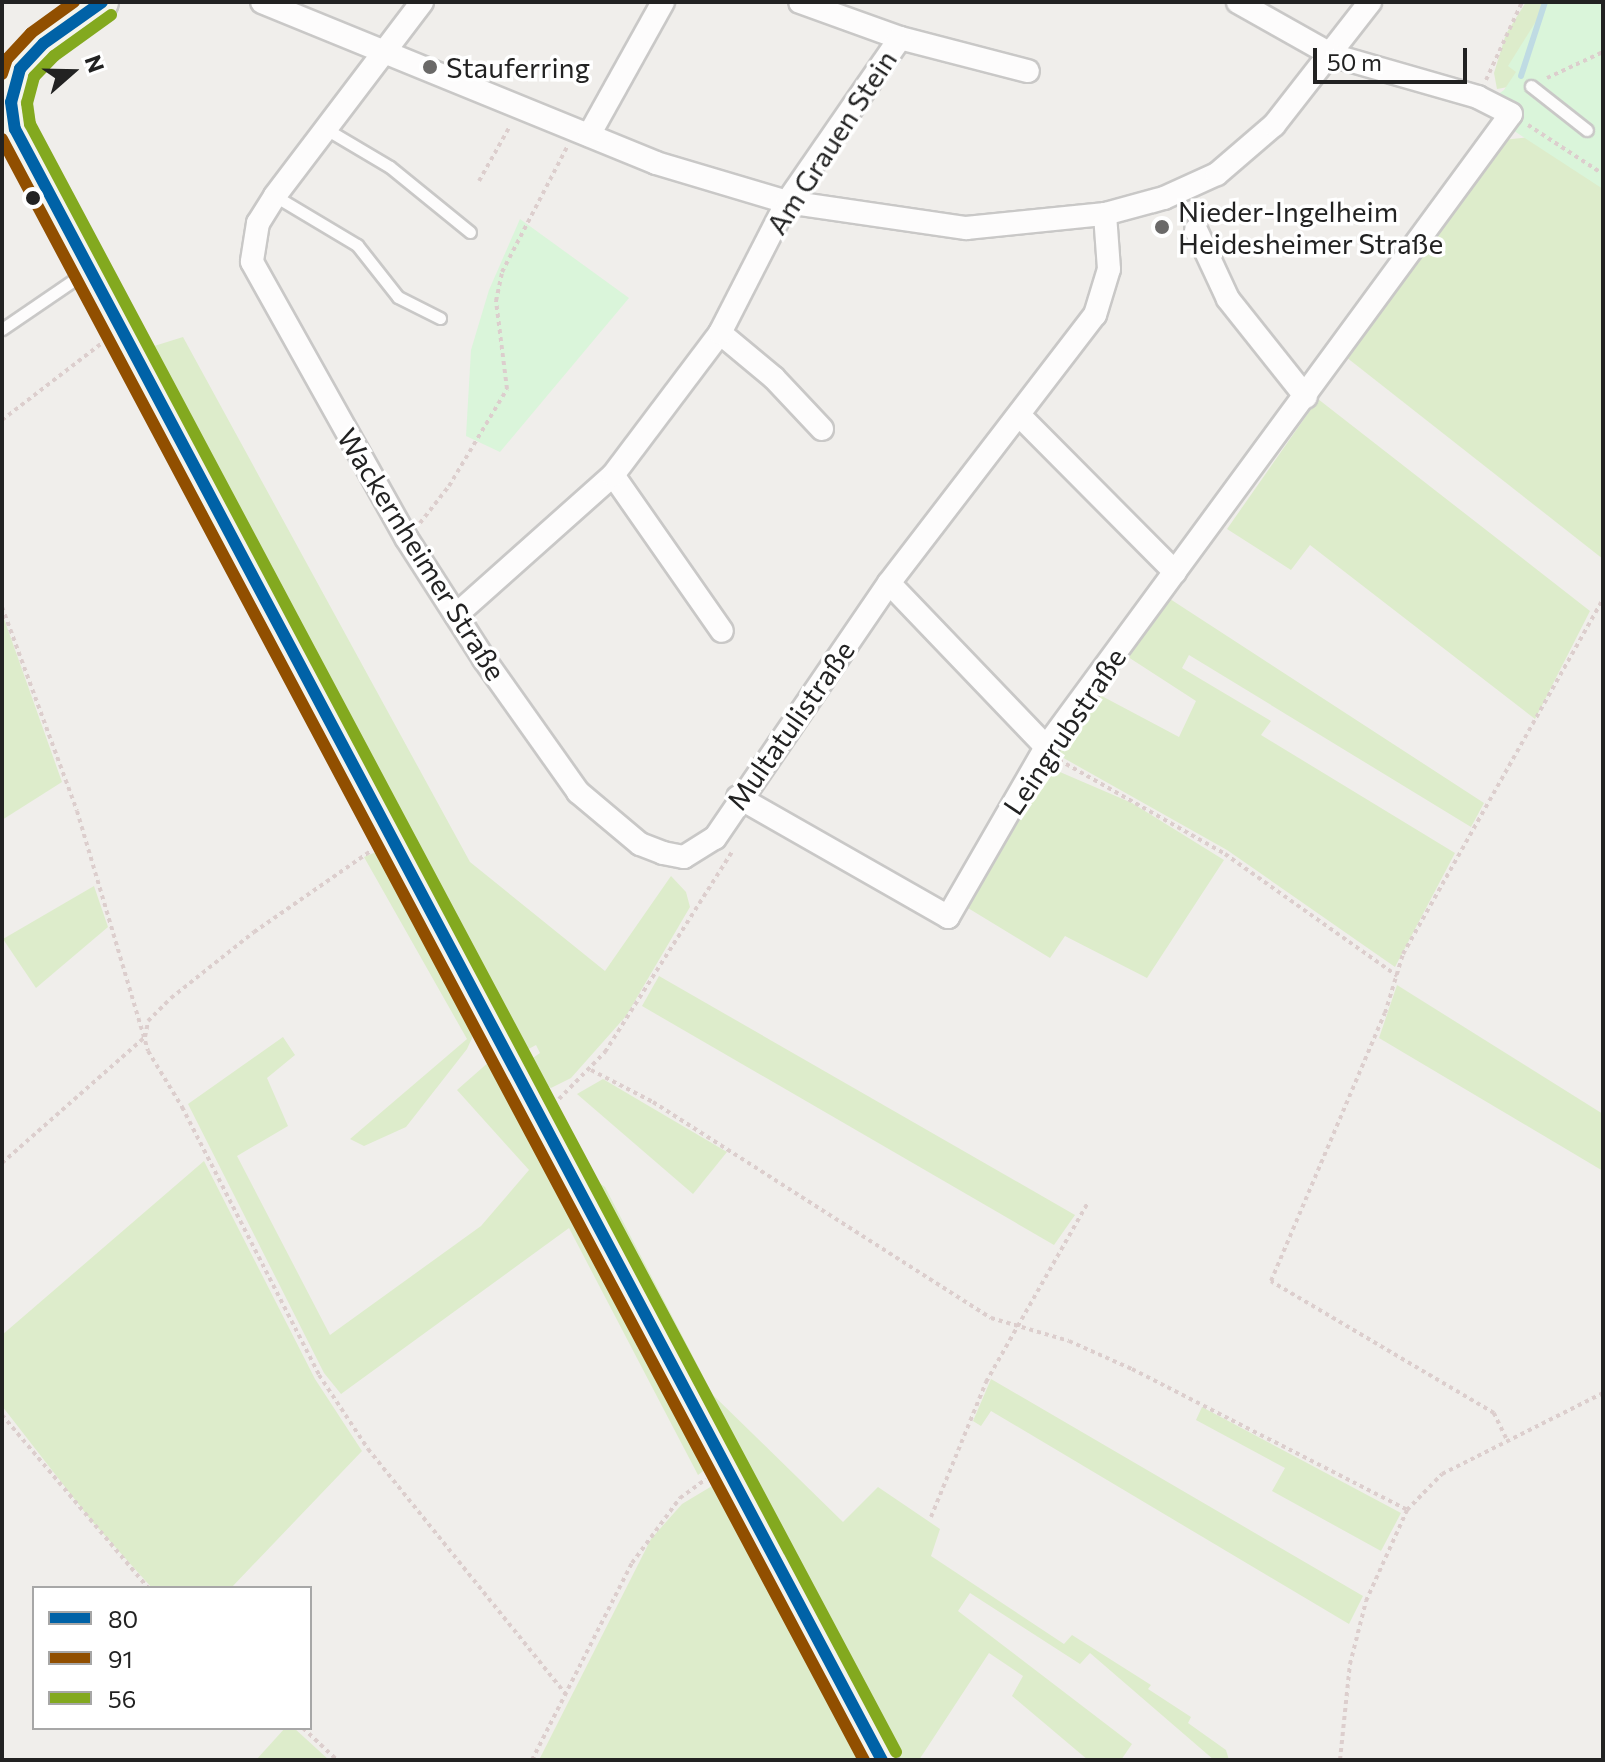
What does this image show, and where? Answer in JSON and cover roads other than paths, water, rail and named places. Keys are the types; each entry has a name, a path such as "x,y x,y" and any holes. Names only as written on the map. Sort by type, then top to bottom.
{"main road":[{"path":"102,2 31,55 7,87 15,129 87,270 882,1760"}],"street":[{"path":"262,2 382,54 656,163 787,202 966,228 1105,214 1164,198 1217,174 1274,125 1332,55 1370,2"},
{"name":"Wackernheimer Straße","path":"422,2 275,196 258,223 252,262 407,539 578,792 640,844 684,857"},
{"path":"589,135 663,2"},
{"name":"Am Grauen Stein","path":"800,2 900,38 1028,71"},
{"path":"1238,2 1332,55"},
{"name":"Am Grauen Stein","path":"456,615 613,475 720,333 787,202 900,38"},
{"name":"Leingrubstraße","path":"738,797 948,917 1046,747 1511,114 1478,97 1332,55"},
{"name":"Multatulistraße","path":"684,857 715,838 738,797 889,583 1095,315 1109,269 1105,214"},
{"path":"1196,230 1228,299 1306,397"},
{"path":"720,333 774,378 822,429"},
{"path":"1020,416 1175,572"},
{"path":"613,475 722,631"},
{"path":"889,583 1046,747"}],"lane":[{"path":"1531,86 1587,130"},
{"path":"326,129 390,167 470,232"},
{"path":"275,196 357,245 398,297 440,318"},
{"path":"2,329 87,270"}],"waterway":[{"path":"1521,76 1545,2"}],"place":[{"name":"Stauferring","path":"430,67"},
{"name":"Nieder-Ingelheim Heidesheimer Straße","path":"1162,227"}]}
